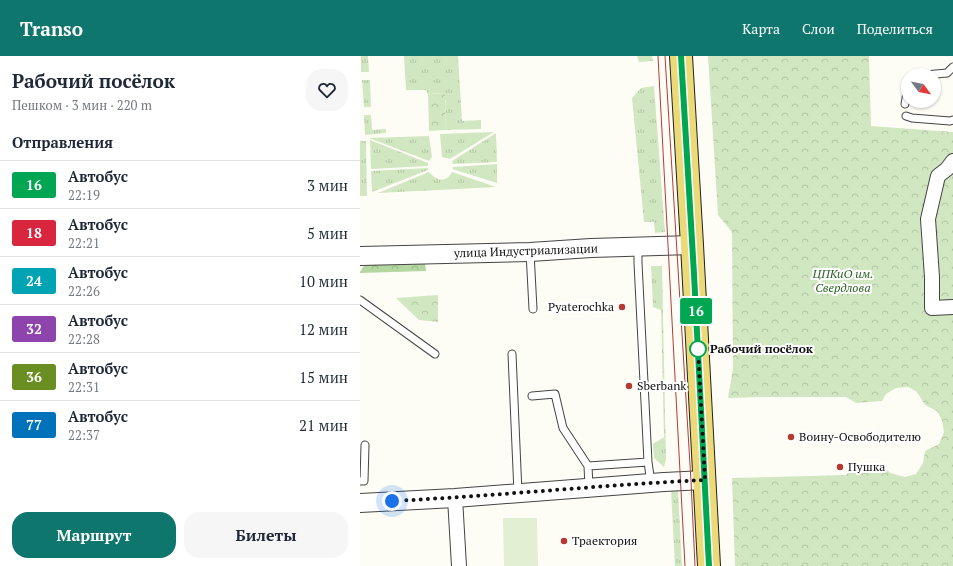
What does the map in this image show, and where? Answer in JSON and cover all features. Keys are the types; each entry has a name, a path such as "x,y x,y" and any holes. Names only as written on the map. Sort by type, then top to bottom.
{"main road":[{"path":"681,56 709,566"}],"street":[{"path":"953,161 947,169 938,176 928,219 932,277 932,308 953,307"},
{"name":"улица Индустриализации","path":"360,256 530,252 692,245"},
{"path":"360,503 456,498 589,487 705,480"},
{"path":"456,498 459,566"}],"lane":[{"path":"941,74 947,73 953,67"},
{"path":"906,116 942,121 953,120"},
{"path":"638,247 648,462 651,483"},
{"path":"530,252 533,309"},
{"path":"360,300 435,354"},
{"path":"512,354 518,493"},
{"path":"532,396 556,394 563,428 588,466 589,487"},
{"path":"360,481 364,481 365,446"},
{"path":"588,466 648,462"}],"green space":[{"path":"361,56 368,56 369,72 361,72"},
{"path":"404,56 458,56 462,121 481,120 481,129 446,130 445,93 428,94 426,90 406,90"},
{"path":"637,56 652,56 653,61 639,62"},
{"name":"ЦПКиО им. Свердлова","path":"708,56 869,56 871,126 953,132 953,566 735,566 732,478 846,475 856,464 882,464 890,473 905,477 916,474 923,463 925,451 939,444 944,432 942,420 937,411 925,405 917,392 908,387 896,388 886,394 882,401 856,403 846,397 728,398 733,369 732,232 718,215"},
{"path":"362,80 370,80 371,107 364,107"},
{"path":"654,86 665,232 655,233 654,222 644,222 632,98 641,88"},
{"path":"445,93 446,130 429,131 428,94"},
{"path":"364,115 371,115 372,130 386,129 386,133 365,135"},
{"path":"494,132 450,159 442,157 440,134"},
{"path":"496,133 497,162 453,164 452,161"},
{"path":"429,136 432,157 429,161 369,138"},
{"path":"370,140 428,163 428,166 371,169"},
{"path":"360,141 366,141 367,196 360,196"},
{"path":"497,164 497,183 452,169 453,167"},
{"path":"428,168 428,170 372,192 371,171"},
{"path":"429,172 441,180 450,176 452,172 496,187 378,193"},
{"path":"425,262 426,271 360,273 365,264"},
{"path":"651,266 662,266 666,460 664,467 654,458 653,444 664,437 661,310 653,307"},
{"path":"438,295 438,322 419,320 396,298"},
{"path":"671,490 678,490 682,566 675,566"},
{"path":"503,518 537,518 538,566 504,566"}],"tram line":[{"path":"658,56 685,566"},
{"path":"665,56 695,566"}],"bus line":[{"name":"16","path":"681,56 709,566"}],"place":[{"name":"Pyaterochka","path":"622,307"},
{"name":"Рабочий посёлок","path":"698,349"},
{"name":"Sberbank","path":"629,386"},
{"name":"Воину-Освободителю","path":"791,437"},
{"name":"Пушка","path":"840,467"},
{"name":"Траектория","path":"564,541"}],"route":[{"path":"392,501 456,498 573,488 705,480 698,349"}]}
